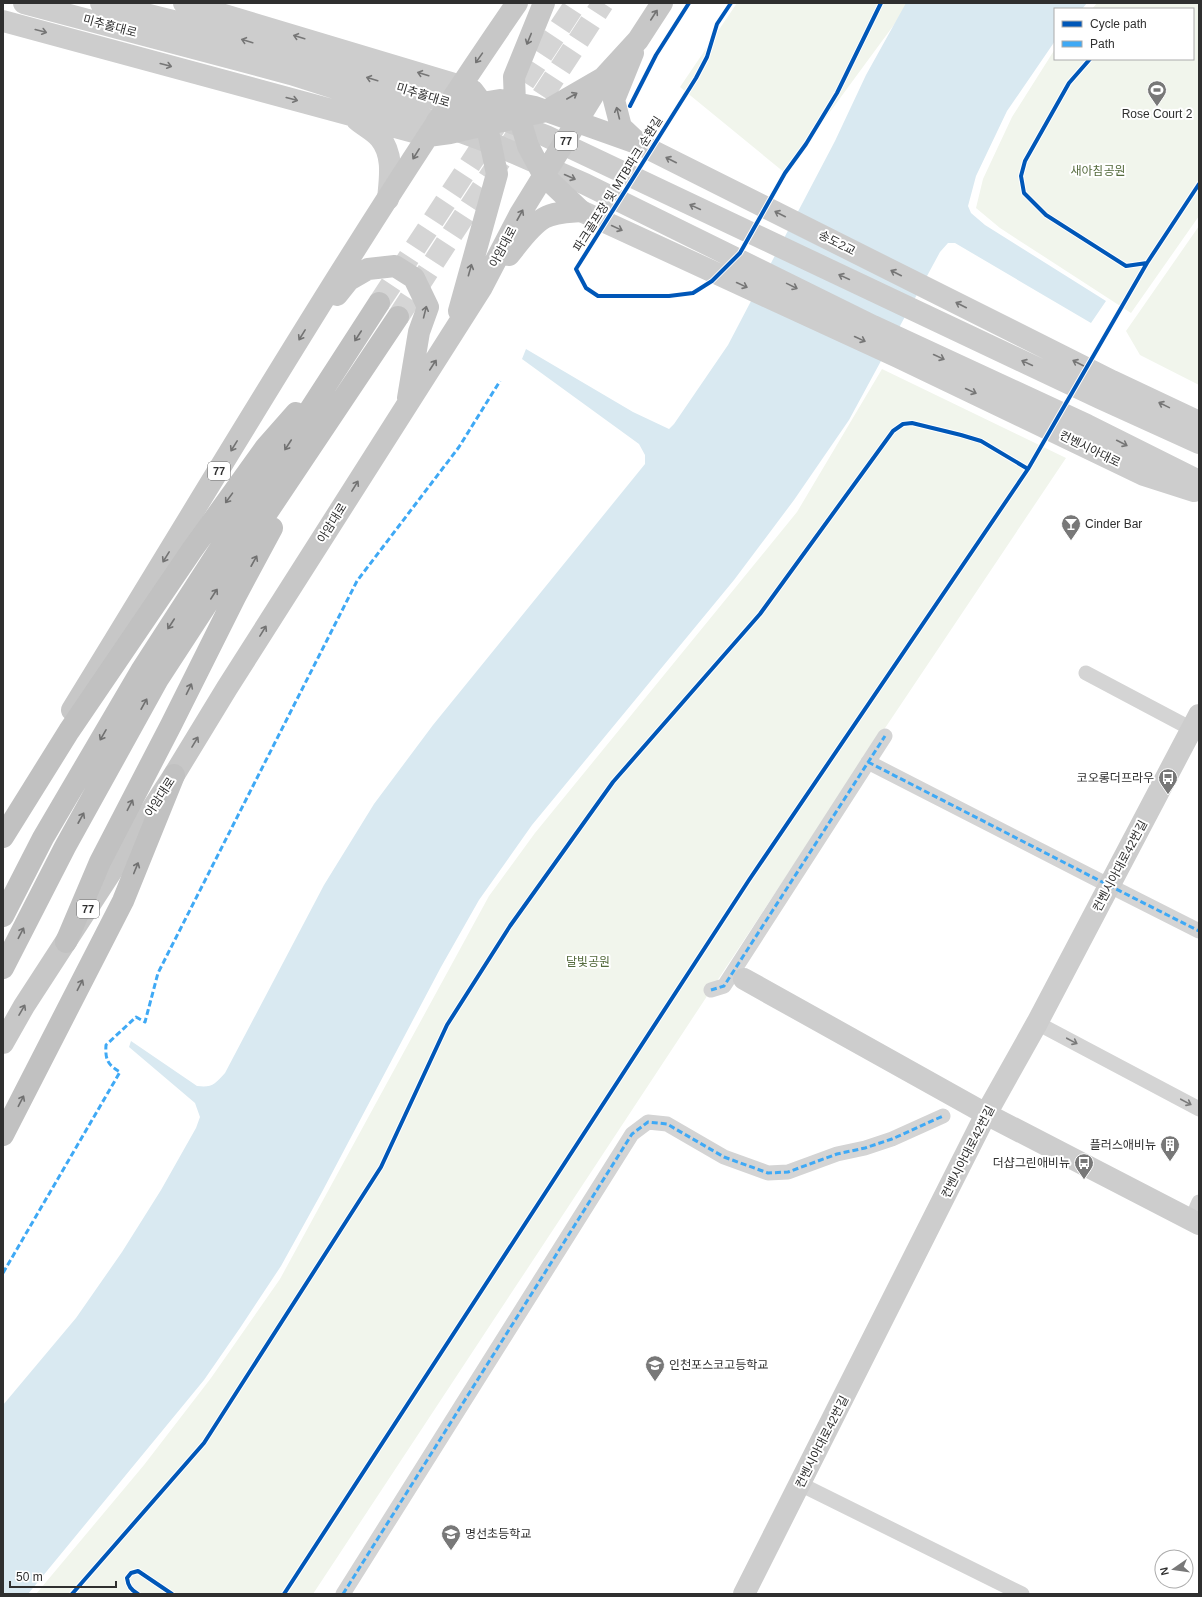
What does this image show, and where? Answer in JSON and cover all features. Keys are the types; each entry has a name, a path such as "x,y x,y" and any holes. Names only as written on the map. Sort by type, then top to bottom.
{"highway":[{"path":"3,916 43,838 141,671 380,303"},
{"path":"3,968 65,847 158,679 398,317"},
{"path":"3,837 69,731 196,543 266,447 343,360"},
{"path":"66,942 104,855 235,597 338,406"},
{"path":"3,1136 122,901 174,775"}],"main road":[{"name":"미추홀대로","path":"24,3 291,74 382,103 438,128"},
{"name":"미추홀대로","path":"102,3 237,37 502,120 546,136 918,312 1106,389"},
{"path":"184,3 461,86 473,91 482,103 497,174 452,335"},
{"name":"77","path":"3,821 318,310 388,199 438,128 461,86 517,3"},
{"path":"544,3 514,77 518,110 528,146 544,176 581,211 706,269 901,349"},
{"name":"아암대로","path":"3,1044 24,1006 174,775 231,682 482,287 520,214 605,76 638,40 662,3"},
{"path":"3,21 348,114 438,128 496,145 585,184 720,251 901,349"},
{"path":"638,40 614,100 621,127 639,144"},
{"path":"546,111 605,76"},
{"path":"438,128 482,103 500,100 518,110"},
{"path":"438,128 450,133 486,124 518,110 535,107 639,144"},
{"path":"348,114 379,137 388,150 390,168 388,199"},
{"name":"송도2교","path":"639,144 931,290 1106,389"},
{"path":"482,287 530,230 544,218 561,213 581,211"},
{"path":"318,310 332,302 349,280 368,270 395,266 414,278 428,307 419,332 407,405"},
{"name":"컨벤시아대로","path":"901,349 1082,434 1199,481"},
{"path":"1106,389 1199,422"},
{"path":"1106,389 1199,443"},
{"name":"컨벤시아대로","path":"1082,434 1144,475 1199,492"},
{"path":"1144,475 1199,502"},
{"name":"컨벤시아대로42번길","path":"744,1594 986,1114 1037,1023 1196,725"},
{"path":"744,980 986,1114 1196,1215"}],"street":[{"path":"1086,673 1196,725"},
{"path":"711,990 724,986 885,736"},
{"path":"868,762 1199,931"},
{"path":"1037,1023 1199,1109"},
{"path":"343,1594 632,1134 648,1122 668,1124 724,1157 768,1173 788,1172 837,1154 865,1148 892,1139 943,1116"},
{"path":"800,1484 1022,1594"}],"green space":[{"path":"737,3 910,3 785,173 680,87"},
{"name":"새아침공원","path":"1097,3 1199,3 1199,216 1131,313 1000,228 976,208 983,179 1012,117 1054,51 1054,60 1194,60 1194,8 1093,8"},
{"path":"1199,226 1199,385 1140,355 1126,331"},
{"name":"달빛공원","path":"882,369 1066,458 804,849 313,1594 36,1594 144,1465 211,1378 280,1279 489,896 535,833 797,512"}],"shaded area":[{"path":"906,3 1087,3 1083,8 1054,8 1054,42 1007,111 976,176 968,206 971,213 985,225 1106,301 1091,323 955,243 948,243 940,252 849,420 794,500 734,580 532,825 479,900 441,967 322,1192 281,1266 204,1380 28,1594 3,1594 3,1405 76,1318 122,1252 161,1190 196,1128 200,1117 195,1103 129,1047 131,1041 197,1086 210,1086 219,1080 225,1073 324,885 374,804 433,725 645,464 645,455 639,444 522,359 526,349 633,412 669,429 674,424 728,345 835,141 866,75"}],"tunnel":[{"path":"379,303 576,3"},
{"path":"398,317 603,3"}],"marked path":[{"path":"3,1273 120,1072 108,1062 106,1045 136,1017 145,1022 158,973 357,581 459,447 500,381"},
{"path":"711,990 724,986 885,736"},
{"path":"868,762 1199,931"},
{"path":"343,1594 632,1134 648,1122 667,1124 724,1157 768,1173 788,1172 837,1154 865,1148 892,1139 943,1116"}],"cycle path":[{"path":"630,106 656,55 689,3"},
{"name":"파크골프장 및 MTB파크 순환길","path":"731,3 717,24 707,57 696,78 576,269 586,288 598,296 669,296 693,293 712,281 740,253 785,173 806,144 837,93 881,3"},
{"path":"1089,60 1069,83 1025,161 1021,176 1024,193 1046,215 1126,266 1147,263"},
{"path":"284,1594 749,880 1028,469 1147,263 1199,184"},
{"path":"72,1594 204,1443 381,1167 447,1025 510,926 613,782 760,614 893,431 903,424 912,423 961,435 981,441 1028,469"},
{"path":"138,1594 130,1588 127,1578 131,1573 138,1571 172,1594"}],"place":[{"name":"Rose Court 2","path":"1157,107"},
{"name":"Cinder Bar","path":"1071,541"},
{"name":"코오롱더프라우","path":"1168,795"},
{"name":"플러스애비뉴","path":"1170,1162"},
{"name":"더샵그린애비뉴","path":"1084,1180"},
{"name":"인천포스코고등학교","path":"655,1382"},
{"name":"명선초등학교","path":"451,1551"}]}
